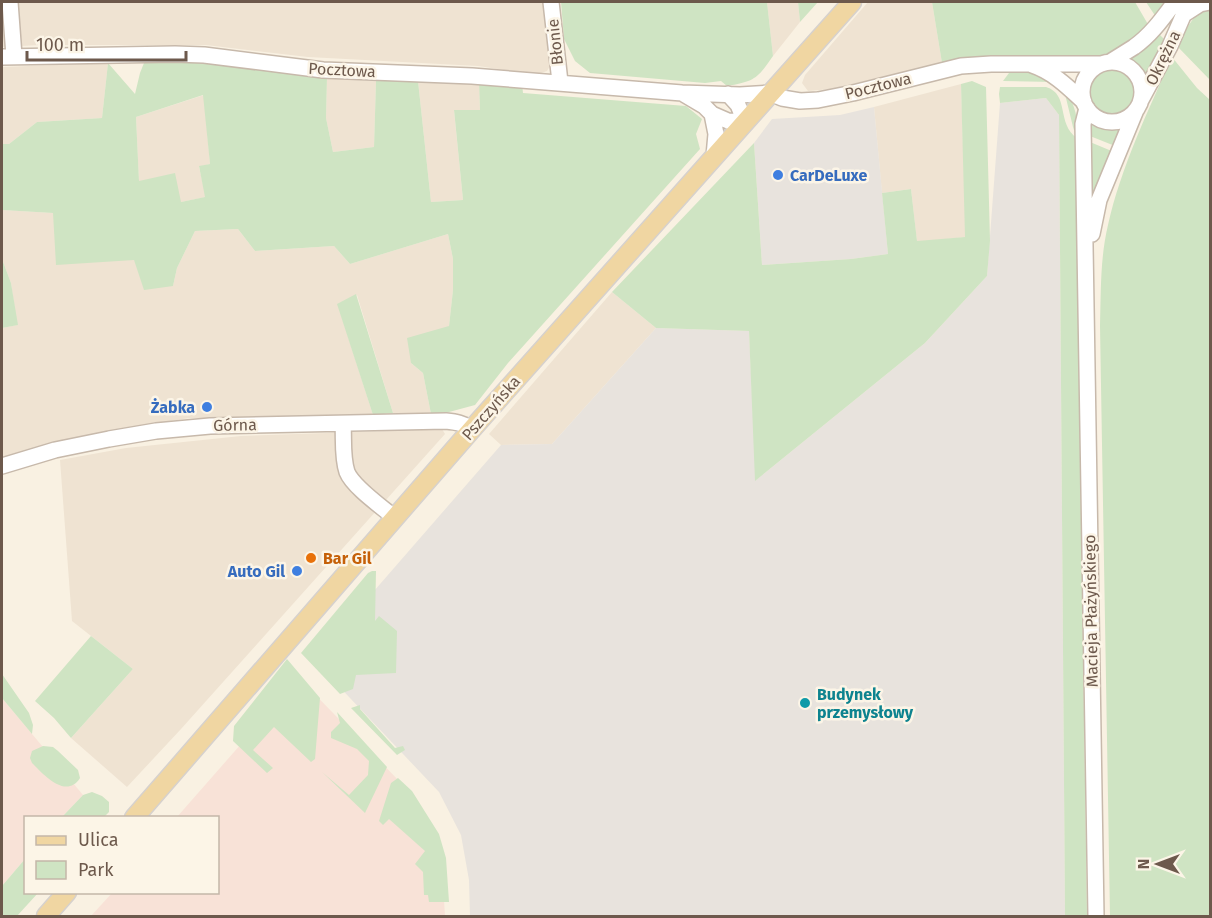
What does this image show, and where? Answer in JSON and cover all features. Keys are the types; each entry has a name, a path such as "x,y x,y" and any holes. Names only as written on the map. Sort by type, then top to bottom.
{"main road":[{"name":"Pszczyńska","path":"136,816 472,429 852,2"},
{"path":"46,916 65,894"}],"street":[{"path":"8,56 10,2"},
{"name":"Błonie","path":"551,2 560,82"},
{"name":"Okrężna","path":"1105,63 1134,47 1145,38 1156,28 1175,2"},
{"name":"Okrężna","path":"1138,105 1160,66 1186,8 1210,2"},
{"name":"Pocztowa","path":"8,56 204,55 323,70 472,76 682,93 750,95 770,93 791,100 818,100 868,90 961,66 1105,63"},
{"path":"1119,62 1128,66 1140,81 1142,90 1138,105 1129,117 1120,121 1101,120 1093,115 1085,105 1082,93 1083,83 1093,68 1105,63 1119,62"},
{"name":"Pocztowa","path":"1029,64 1065,83 1085,105"},
{"name":"Pocztowa","path":"682,93 704,106 712,114 728,121 745,122"},
{"path":"728,94 738,105 745,122"},
{"name":"Macieja Płażyńskiego","path":"1085,105 1083,124 1096,916"},
{"name":"Macieja Płażyńskiego","path":"1086,306 1090,242 1099,201 1138,105"},
{"path":"712,114 716,134 714,156"},
{"name":"Górna","path":"2,466 55,450 109,439 156,431 210,426 457,422 472,429"},
{"path":"344,424 345,463 351,479 395,518"}],"shaded area":[{"path":"2,2 546,2 550,66 547,71 538,74 478,66 308,57 206,45 2,47"},
{"path":"767,2 798,2 800,22 773,56"},
{"path":"868,2 932,2 942,63 831,89 808,91 802,83 805,75"},
{"path":"108,63 102,118 37,122 9,144 2,144 2,67"},
{"path":"327,78 376,81 374,147 333,152 326,118"},
{"path":"418,81 479,83 480,110 454,111 463,200 431,202"},
{"path":"961,84 966,237 917,242 911,189 882,193 874,107"},
{"path":"204,95 210,164 199,167 206,197 181,202 139,182 136,117"},
{"path":"1046,98 1059,115 1065,916 470,916 469,880 461,835 439,792 314,660 501,445 552,444 656,328 749,331 756,480 925,343 987,276 1000,103"},
{"path":"874,107 888,254 762,265 754,143 772,119 840,115"},
{"path":"2,210 53,213 134,260 173,286 177,268 195,231 238,229 255,251 334,246 350,264 448,234 453,259 453,290 449,326 411,363 423,373 431,414 393,413 357,295 338,305 373,415 189,418 102,432 2,460 2,328 17,325 11,283 2,259"},
{"path":"612,292 656,328 552,444 501,445 489,434"},
{"path":"442,429 445,434 127,787 71,738 133,669 72,621 60,460 126,448 241,436"},
{"path":"299,678 404,786 442,867 445,916 91,916 111,894 219,894 219,816 178,816"},
{"path":"2,698 83,795 63,816 24,816 24,860 2,886"}],"green space":[{"path":"561,2 767,2 773,56 754,78 727,86 721,81 705,83 590,73 575,61 564,39"},
{"path":"798,2 818,2 800,22"},
{"path":"932,2 1135,2 1149,26 1129,44 1107,55 1085,58 986,56 942,63"},
{"path":"1146,2 1167,2 1156,17"},
{"path":"1210,6 1210,80 1177,46 1194,18"},
{"path":"1158,33 1166,41 1147,77 1130,57"},
{"path":"1172,57 1210,100 1210,916 1110,916 1100,326 1102,263 1105,237 1120,182"},
{"path":"182,59 327,78 326,118 333,152 374,147 376,81 418,81 431,202 463,200 454,110 480,110 479,83 522,84 523,93 686,106 702,119 696,134 700,149 508,363 475,405 431,414 423,373 411,363 407,338 449,326 453,290 453,259 448,234 350,264 334,246 255,251 238,229 195,231 177,268 173,286 144,290 134,260 56,265 53,213 2,210 2,144 9,144 37,122 102,118 108,63 135,94 144,63","holes":["203,95 210,164 199,166 205,197 181,202 175,173 139,181 136,117"]},
{"path":"1112,68 1128,75 1135,91 1128,107 1112,114 1096,107 1089,91 1096,75"},
{"path":"1020,70 1045,75 1063,87 1074,107 1078,131 1074,130 1065,94 1053,82 1003,81 1009,73"},
{"path":"972,81 986,87 990,241 987,276 925,343 755,481 749,331 656,328 612,292 754,143 762,265 888,254 882,193 911,189 917,241 965,237 961,84"},
{"path":"1000,87 1046,87 1053,91 1061,103 1067,125 1077,138 1087,916 1065,916 1059,115 1046,98 1000,103"},
{"path":"1091,121 1108,128 1125,126 1115,146 1090,136"},
{"path":"1090,142 1114,152 1092,205"},
{"path":"2,259 11,283 18,325 2,328"},
{"path":"356,294 393,413 373,415 337,304"},
{"path":"372,571 376,571 375,621 379,616 397,631 396,673 356,675 353,689 340,694 301,653"},
{"path":"91,636 133,669 71,738 35,701"},
{"path":"287,659 320,698 315,759 311,762 274,727 253,750 273,768 267,773 233,741 234,726"},
{"path":"2,674 29,713 33,725 32,734 2,698"},
{"path":"360,705 360,709 395,748 403,746 405,750 397,755 351,708"},
{"path":"337,712 387,767 365,813 322,772 349,795 368,775 369,761 357,749 331,738 331,732 340,723"},
{"path":"43,746 53,747 78,770 80,778 74,784 62,786 55,783 32,763 30,758 32,751"},
{"path":"398,778 412,791 439,834 446,858 449,902 429,902 428,895 424,895 423,872 415,864 425,851 389,819 383,825 379,821 391,783"},
{"path":"92,792 102,796 109,802 109,812 105,816 63,816 83,795"},
{"path":"24,860 24,894 37,894 17,916 2,916 2,886"}],"place":[{"name":"CarDeLuxe","path":"778,175"},
{"name":"Żabka","path":"207,407"},
{"name":"Bar Gil","path":"311,558"},
{"name":"Auto Gil","path":"297,571"},
{"name":"Budynek przemysłowy","path":"805,703"}]}
